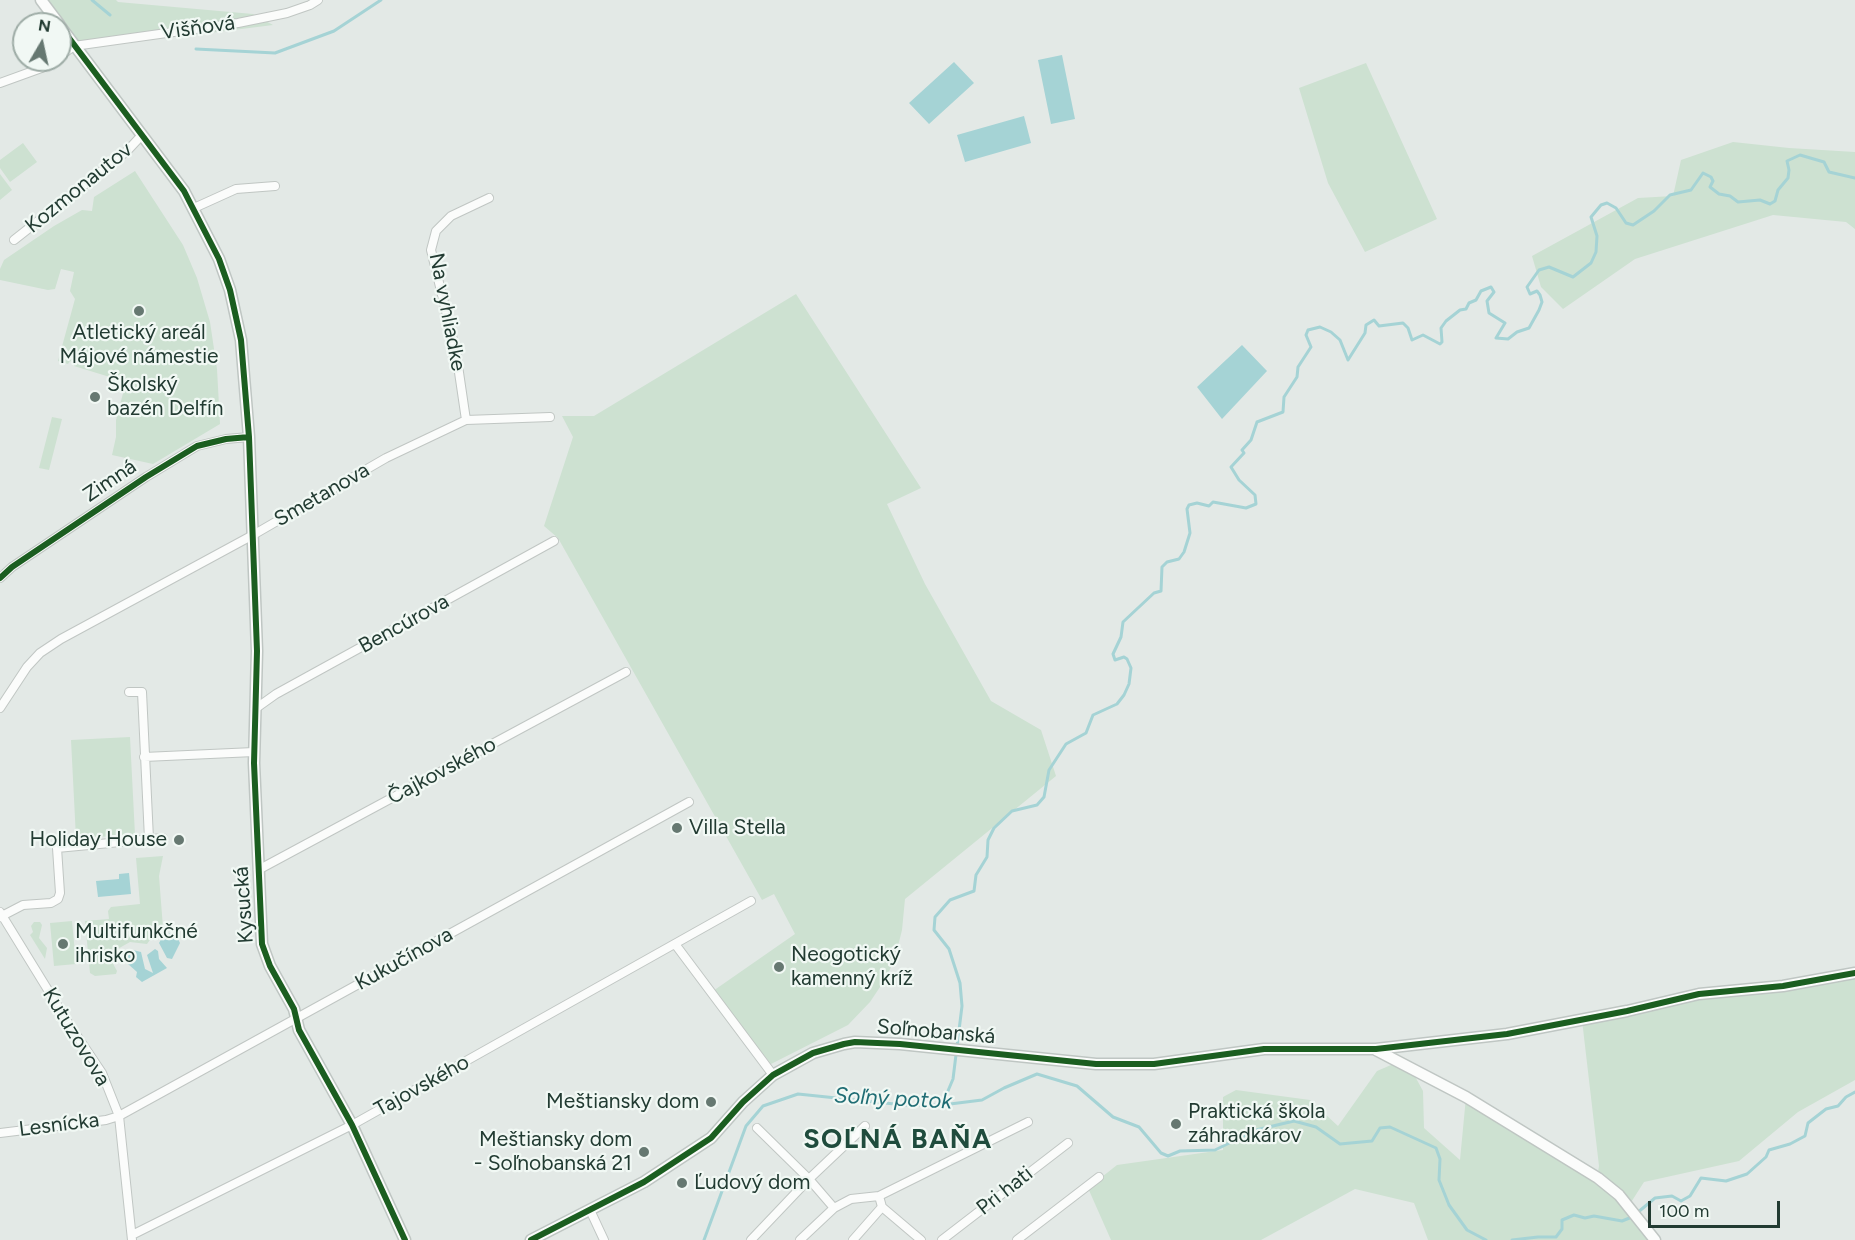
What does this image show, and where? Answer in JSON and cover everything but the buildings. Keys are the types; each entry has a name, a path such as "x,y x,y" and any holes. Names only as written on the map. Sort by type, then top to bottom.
{"street":[{"name":"Višňová","path":"74,46 258,19 287,13 318,0"},
{"name":"Kysucká","path":"72,43 194,208 219,259 230,290 241,340 249,437 258,651 254,752 262,944 270,966 294,1009 299,1030 352,1125 405,1240"},
{"path":"0,83 30,72"},
{"name":"Kozmonautov","path":"14,240 127,151 142,135"},
{"path":"194,208 236,189 275,186"},
{"name":"Na vyhliadke","path":"466,420 456,352 431,250 436,231 451,216 489,198"},
{"name":"Smetanova","path":"0,708 27,667 61,639 253,535 386,458 466,420 550,417"},
{"name":"Zimná","path":"0,578 12,567 136,483 197,446 226,439 249,437"},
{"name":"Bencúrova","path":"255,709 276,694 554,541"},
{"name":"Čajkovského","path":"258,870 626,672"},
{"path":"129,692 142,692 149,839"},
{"path":"144,757 254,752"},
{"name":"Kukučínova","path":"119,1116 689,802"},
{"name":"Kutuzovova","path":"132,1237 119,1116 102,1073 1,915 23,905 51,903 58,899 60,893 57,848 163,838"},
{"name":"Tajovského","path":"132,1237 352,1125 751,901"},
{"path":"675,944 773,1075"},
{"name":"Soľnobanská","path":"531,1240 644,1182 711,1138 743,1102 773,1075 813,1053 855,1042 900,1044 1096,1064 1154,1064 1254,1050 1376,1049 1507,1034 1627,1011 1699,994 1790,985 1855,973"},
{"path":"1376,1049 1466,1097 1585,1169 1619,1195 1655,1240"},
{"name":"Lesnícka","path":"0,1133 106,1120 119,1116"},
{"path":"800,1240 834,1208 850,1199 879,1196 1028,1122"},
{"path":"751,1240 809,1179 865,1126"},
{"path":"757,1128 809,1179 834,1208"},
{"name":"Pri hati","path":"942,1240 1068,1143"},
{"path":"1017,1240 1099,1177"},
{"path":"879,1196 882,1208 921,1240"},
{"path":"854,1240 882,1208"},
{"path":"590,1210 603,1240"}],"green space":[{"path":"36,0 116,0 253,14 273,25 186,36 117,38 74,49 72,46 72,12 45,12"},
{"path":"1366,63 1437,219 1365,252 1328,183 1299,88"},
{"path":"1733,142 1855,152 1855,229 1846,222 1773,215 1635,259 1563,309 1541,287 1532,256 1638,198 1673,196 1681,160"},
{"path":"23,143 37,162 10,182 0,168 0,160"},
{"name":"Atletický areál Májové námestie","path":"135,171 183,245 197,278 210,322 217,369 220,424 153,464 112,455 116,437 116,420 126,382 74,366 75,363 70,361 68,364 58,361 75,299 70,291 74,272 61,269 55,289 48,290 0,280 0,269 4,260 82,210 92,211 94,197"},
{"path":"0,174 12,190 0,200"},
{"path":"796,294 921,488 887,504 925,584 991,701 1041,730 1056,776 905,899 902,930 895,958 886,978 870,1002 848,1025 771,1064 713,991 795,934 774,894 762,900 558,538 544,526 573,437 562,416 594,416"},
{"path":"52,417 62,419 49,470 39,468"},
{"path":"130,737 135,835 76,838 71,740"},
{"path":"163,856 159,876 163,928 157,930 147,944 130,942 114,951 111,960 117,971 116,974 95,976 90,973 85,921 109,919 108,911 111,907 140,904 136,858"},
{"name":"Multifunkčné ihrisko","path":"72,921 76,964 54,966 50,923"},
{"path":"34,922 40,922 42,925 39,938 47,948 45,959 30,935 33,932 31,926"},
{"path":"1855,973 1855,1080 1798,1112 1739,1161 1644,1182 1628,1207 1657,1240 1428,1240 1414,1203 1355,1189 1261,1240 1111,1240 1088,1188 1117,1165 1223,1150 1223,1097 1236,1090 1310,1100 1338,1126 1377,1071 1398,1062 1411,1069 1423,1091 1424,1128 1460,1160 1466,1097 1597,1178 1599,1166 1582,1020"}],"water":[{"path":"1062,55 1075,119 1051,124 1038,60"},
{"path":"954,62 974,83 929,124 909,103"},
{"path":"1024,116 1031,143 965,162 957,135"},
{"path":"1242,345 1267,371 1222,419 1197,387"},
{"path":"129,873 131,894 98,897 96,881 119,879 119,874"},
{"path":"171,933 176,935 180,943 172,959 167,958 159,943 163,936"},
{"path":"155,949 158,951 159,959 167,968 142,982 136,977 137,972 128,964 127,956 133,950 141,952 145,969 153,973 147,955"}],"waterway":[{"path":"92,0 110,15"},
{"path":"196,49 275,53 334,31 381,0"},
{"path":"942,1105 953,1079 962,1006 960,983 949,949 934,930 935,917 950,900 974,891 976,875 987,857 988,840 994,828 1012,811 1037,805 1044,797 1049,770 1066,744 1086,733 1093,715 1117,704 1124,695 1129,684 1131,668 1127,659 1124,657 1115,660 1113,654 1121,637 1123,622 1154,593 1161,591 1162,567 1167,562 1179,559 1184,552 1190,533 1187,509 1189,505 1197,503 1209,506 1213,502 1246,508 1256,504 1255,495 1239,480 1231,467 1244,453 1242,450 1251,440 1257,422 1283,412 1284,397 1297,377 1298,367 1311,347 1306,335 1308,330 1320,327 1331,332 1340,340 1348,360 1365,333 1366,325 1374,320 1379,326 1403,323 1408,328 1412,340 1423,335 1440,344 1442,342 1441,328 1446,321 1460,310 1466,309 1469,303 1476,300 1481,291 1491,287 1494,292 1487,301 1489,313 1505,323 1496,338 1508,339 1517,332 1529,328 1539,310 1542,302 1540,295 1537,291 1530,294 1527,287 1539,270 1549,267 1573,277 1591,263 1596,252 1597,236 1591,217 1601,205 1607,203 1616,208 1626,223 1633,225 1654,211 1670,195 1691,190 1703,173 1711,177 1713,181 1710,187 1719,194 1730,196 1738,202 1760,200 1770,204 1775,201 1778,190 1788,178 1787,161 1800,155 1824,162 1829,172 1855,178"},
{"name":"Soľný potok","path":"704,1240 746,1126 763,1106 798,1094 904,1105 942,1105 982,1100 1037,1074 1077,1086 1113,1117 1139,1127 1161,1153 1168,1156 1180,1151 1215,1150 1256,1130 1294,1121 1316,1127 1340,1144 1372,1141 1380,1128 1390,1127 1436,1148 1440,1159 1439,1180 1449,1205 1467,1230 1486,1240"},
{"path":"1637,1213 1655,1198 1672,1196 1681,1201 1690,1196 1701,1178 1726,1181 1747,1174 1766,1157 1769,1150 1790,1144 1805,1136 1808,1123 1826,1109 1838,1106 1846,1097 1855,1092"},
{"path":"1512,1240 1556,1237 1562,1229 1562,1220 1574,1215 1622,1221 1632,1217"}],"cycle path":[{"path":"72,42 184,191 219,259 230,290 241,340 249,437 257,651 254,763 262,944 270,966 294,1009 299,1030 352,1125 405,1240"},
{"path":"0,578 12,567 146,477 197,446 226,439 249,437"},
{"path":"531,1240 644,1182 711,1138 743,1102 773,1075 813,1053 844,1044 855,1042 900,1044 1096,1064 1154,1064 1264,1049 1376,1049 1507,1034 1627,1011 1699,994 1783,986 1855,973"}],"place":[{"name":"Atletický areál Májové námestie","path":"139,311"},
{"name":"Školský bazén Delfín","path":"95,397"},
{"name":"Villa Stella","path":"677,828"},
{"name":"Holiday House","path":"179,840"},
{"name":"Multifunkčné ihrisko","path":"63,944"},
{"name":"Neogotický kamenný kríž","path":"779,967"},
{"name":"Meštiansky dom","path":"711,1102"},
{"name":"Praktická škola záhradkárov","path":"1176,1124"},
{"name":"Meštiansky dom - Soľnobanská 21","path":"644,1152"},
{"name":"Ľudový dom","path":"682,1183"}],"district":[{"name":"SOĽNÁ BAŇA","path":"898,1140"}]}
